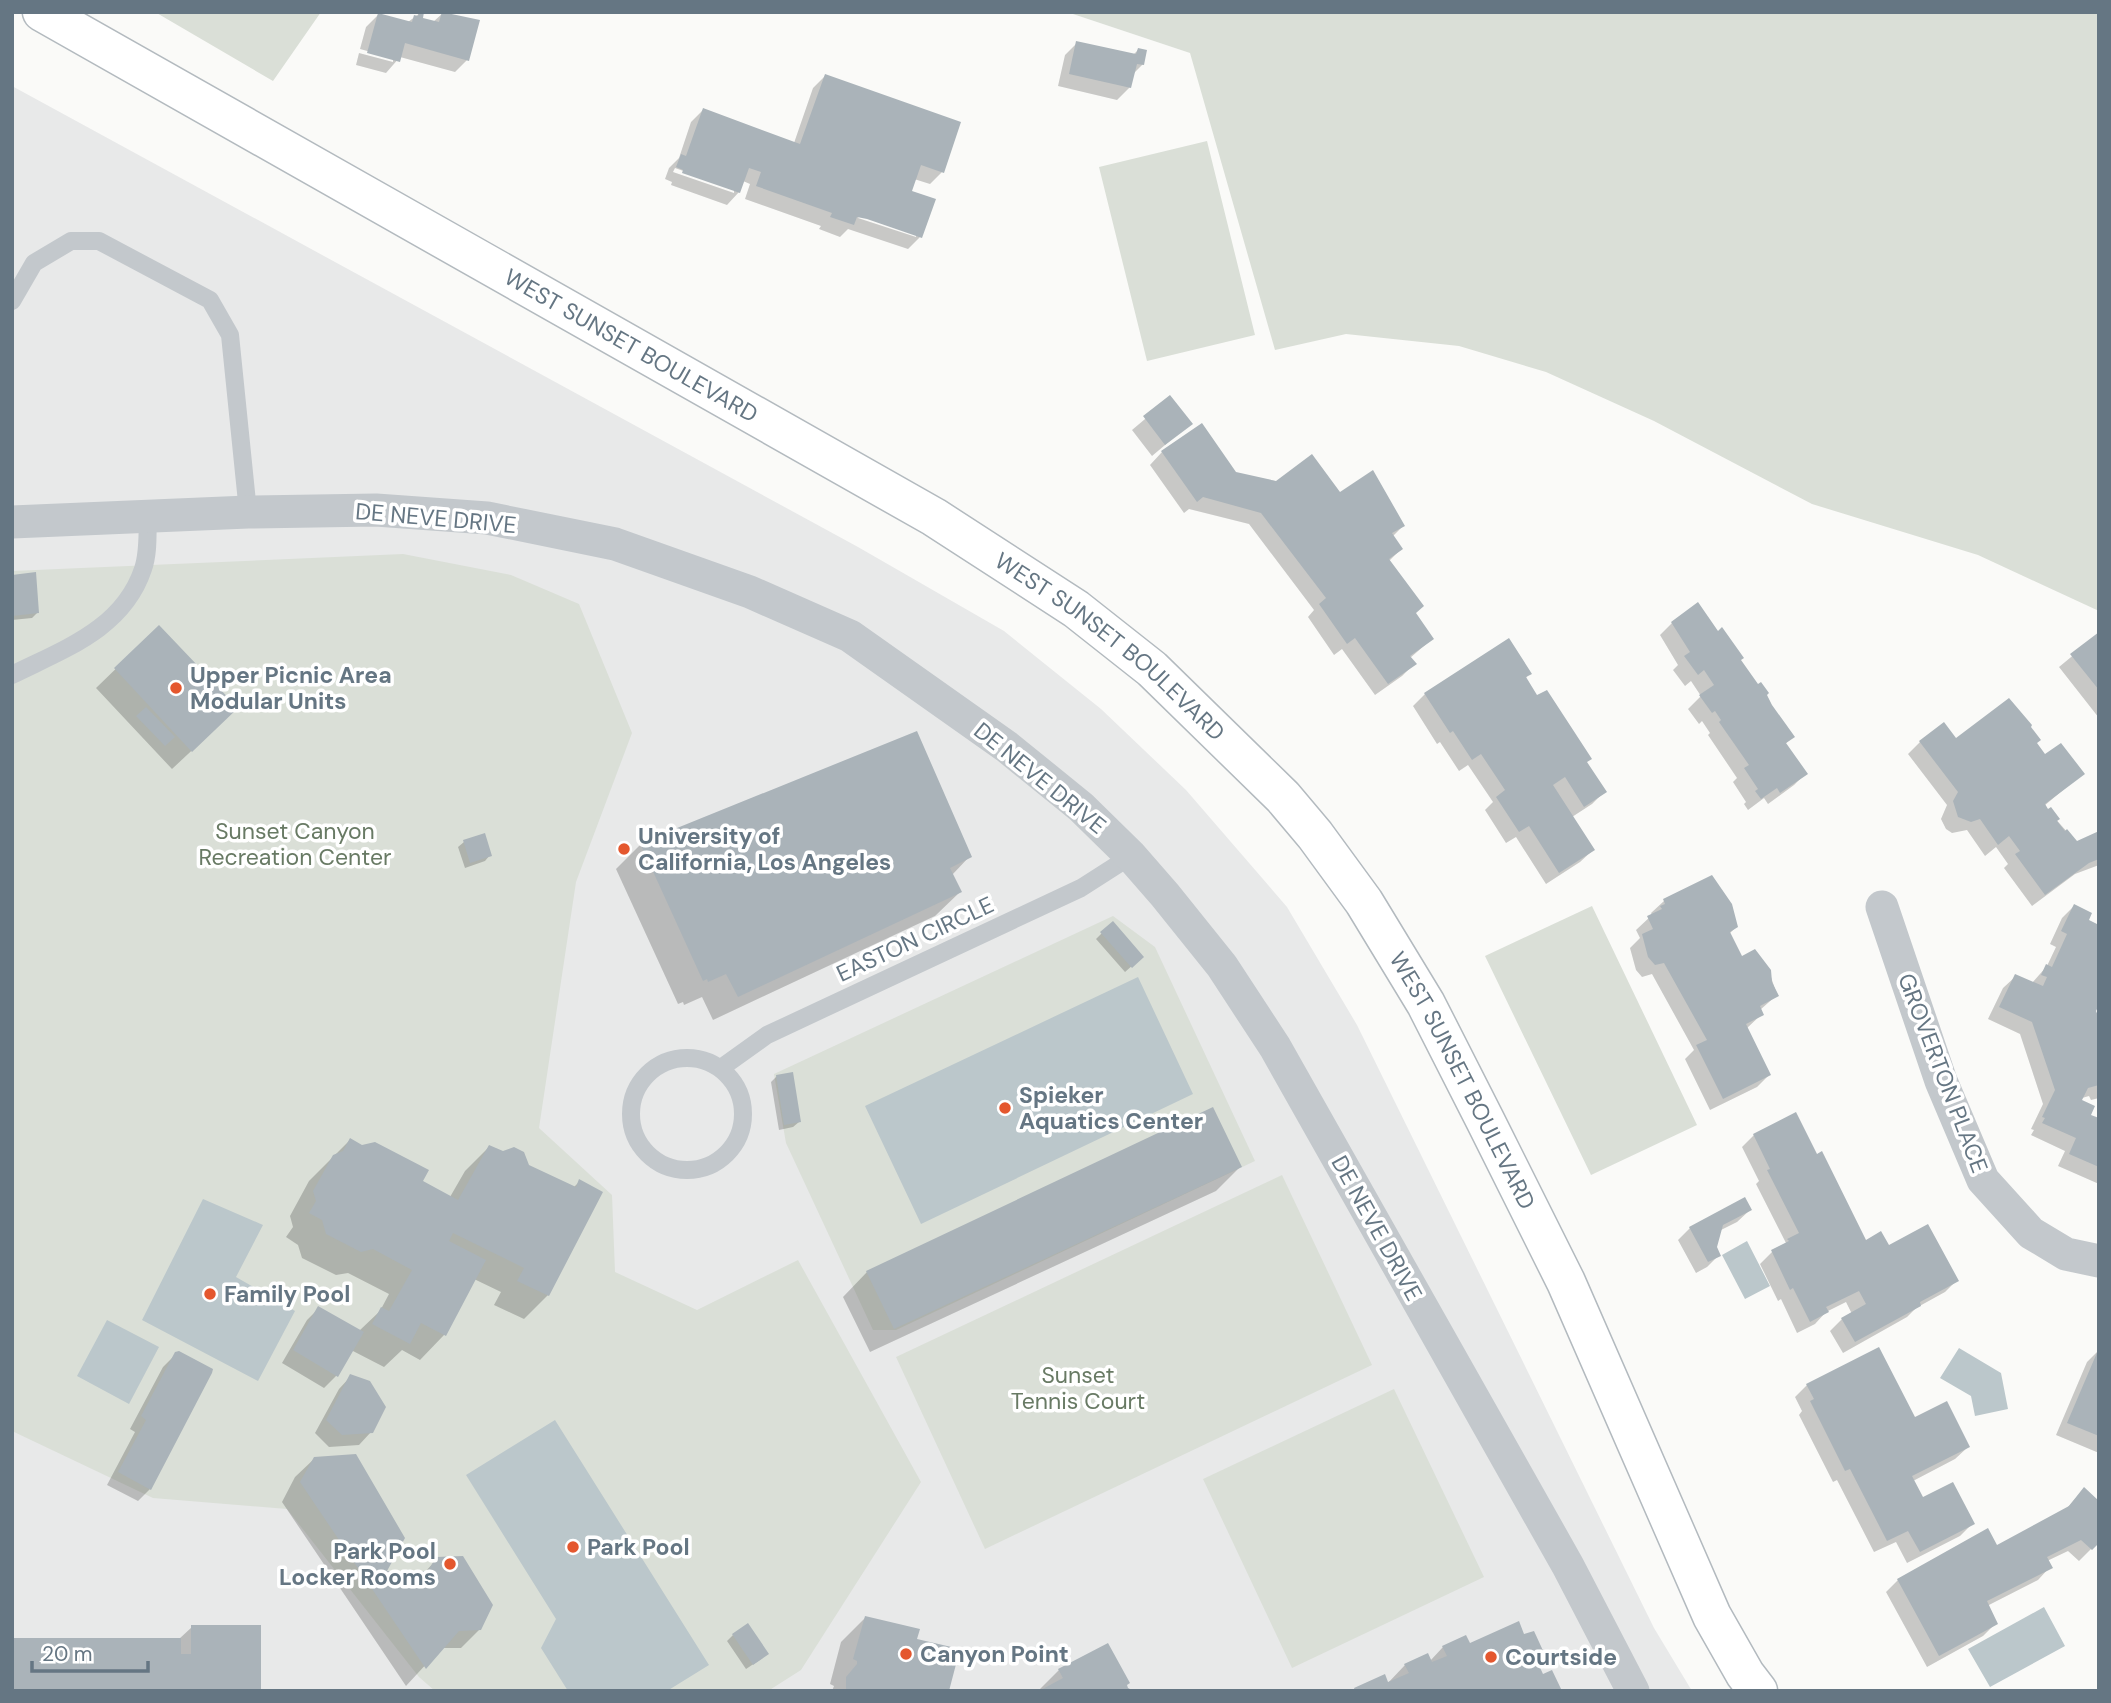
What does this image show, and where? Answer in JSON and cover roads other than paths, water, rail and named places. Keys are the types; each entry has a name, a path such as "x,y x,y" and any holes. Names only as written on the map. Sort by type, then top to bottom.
{"main road":[{"name":"WEST SUNSET BOULEVARD","path":"42,12 934,517 1076,609 1152,669 1214,729 1283,797 1315,835 1364,902 1426,1004 1566,1283 1712,1616 1745,1674 1758,1691"}],"street":[{"name":"DE NEVE DRIVE","path":"12,522 148,515 376,510 487,518 615,544 750,592 850,636 1007,747 1081,807 1131,856 1166,895 1222,967 1275,1047 1568,1566 1633,1691"},
{"name":"GROVERTON PLACE","path":"1882,908 1941,1081 1983,1180 2031,1233 2066,1254 2099,1261"}],"lane":[{"path":"12,301 34,263 71,241 99,241 210,300 230,335 248,512"},
{"path":"12,676 107,624 128,599 143,569 148,515"},
{"name":"EASTON CIRCLE","path":"721,1068 767,1035 1081,888 1131,856"},
{"path":"692,1057 721,1068 743,1099 744,1118 739,1136 729,1152 714,1164 696,1170 677,1170 660,1164 645,1152 635,1136 631,1118 632,1099 640,1082 653,1068 673,1059 692,1057"}],"place":[{"name":"Upper Picnic Area Modular Units","path":"176,688"},
{"name":"University of California, Los Angeles","path":"624,849"},
{"name":"Spieker Aquatics Center","path":"1005,1108"},
{"name":"Family Pool","path":"210,1294"},
{"name":"Park Pool","path":"573,1547"},
{"name":"Park Pool Locker Rooms","path":"450,1564"},
{"name":"Canyon Point","path":"906,1654"},
{"name":"Courtside","path":"1491,1657"}],"park label":[{"name":"Sunset Canyon Recreation Center","path":"295,844"},
{"name":"Sunset Tennis Court","path":"1078,1388"}]}
